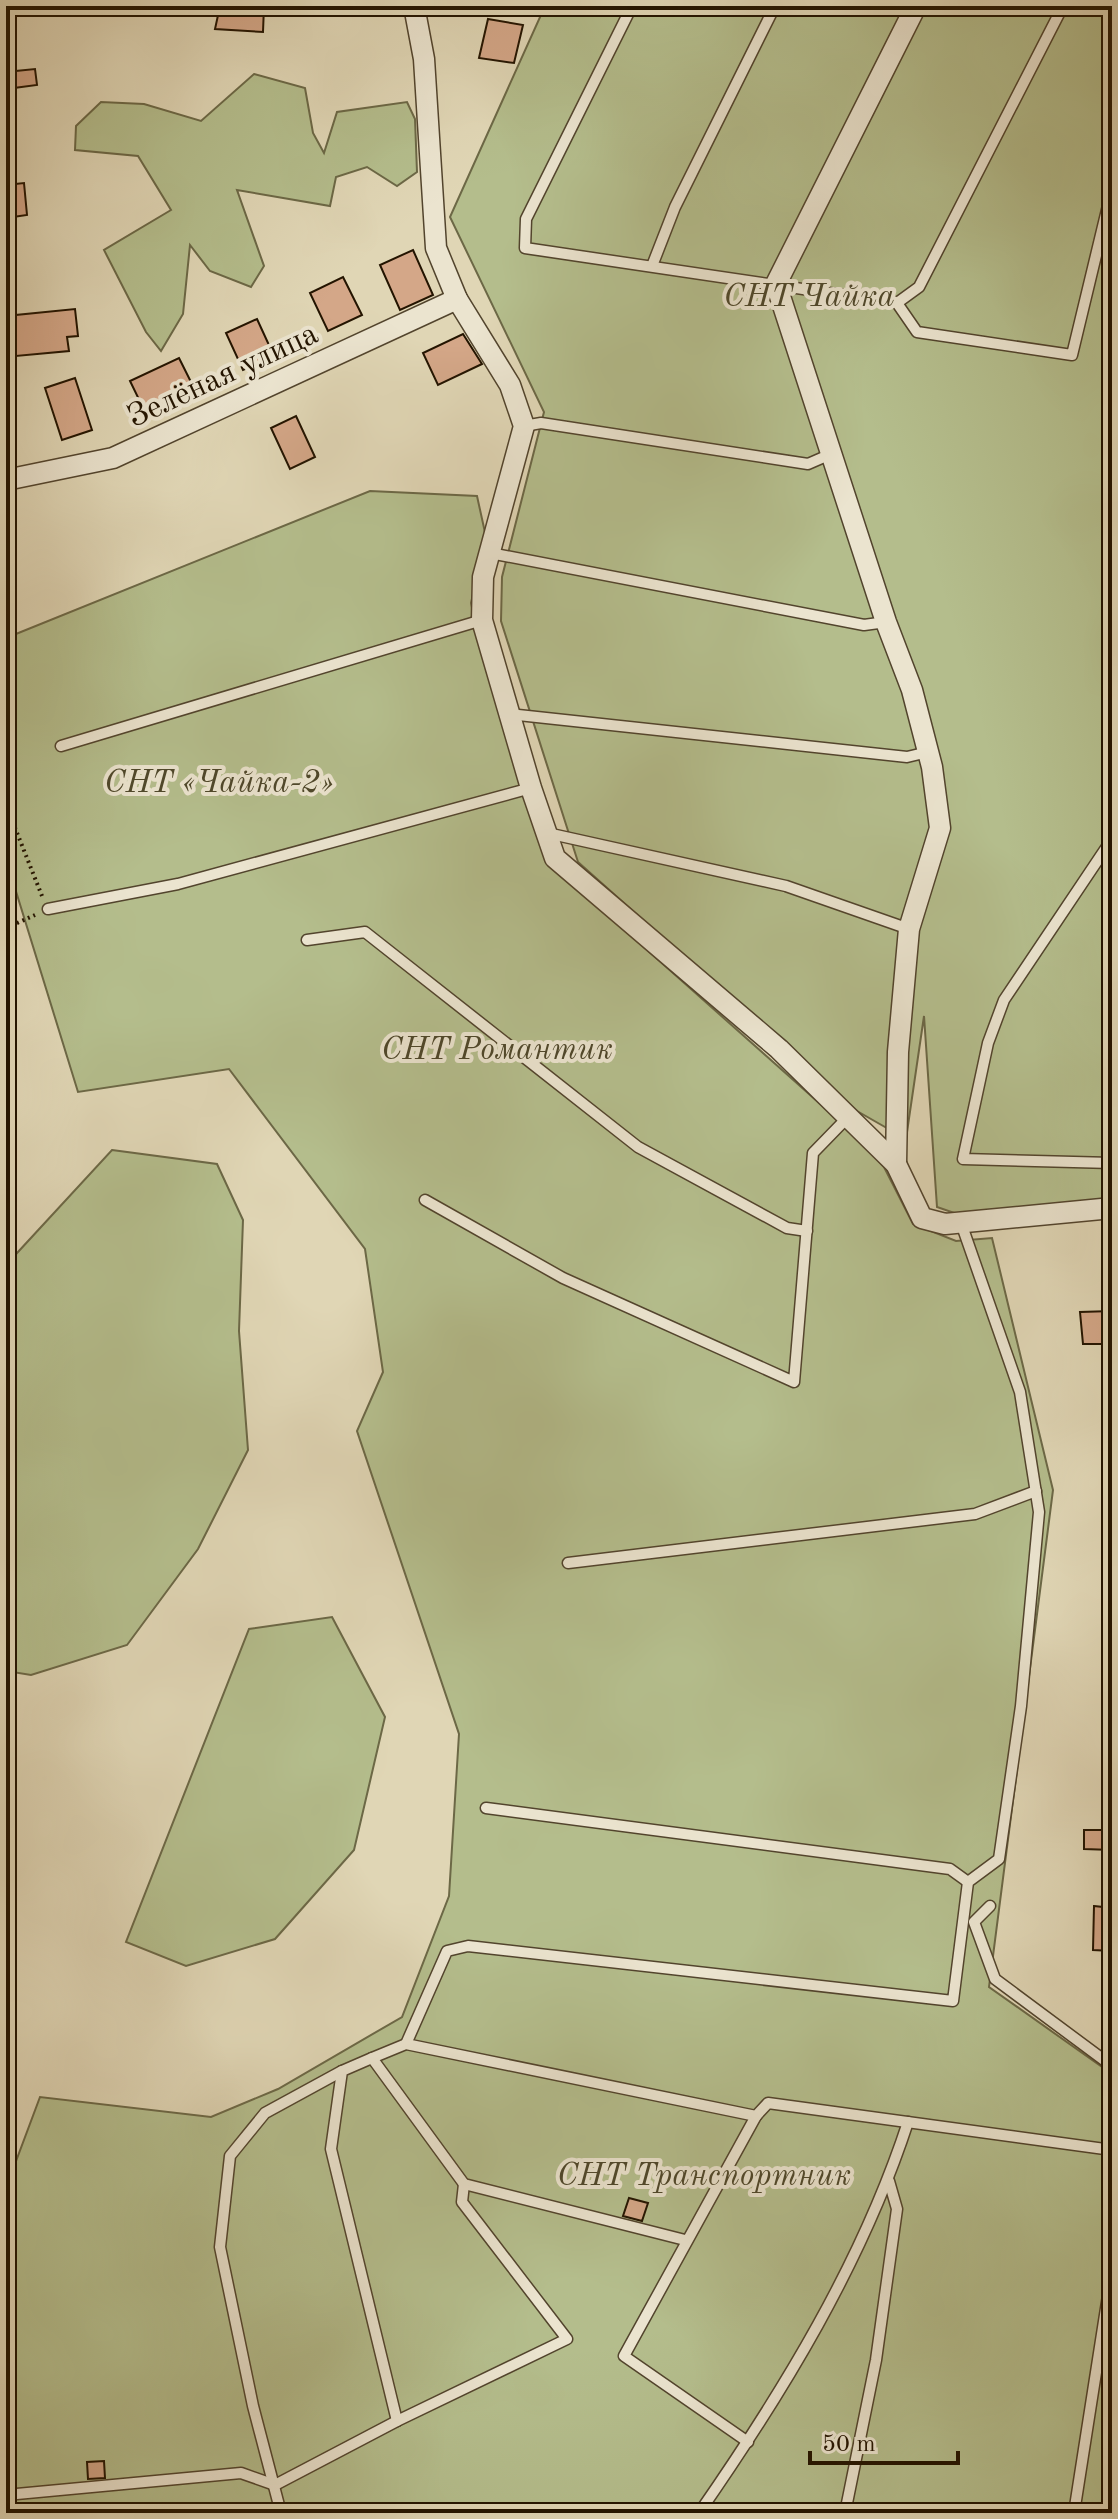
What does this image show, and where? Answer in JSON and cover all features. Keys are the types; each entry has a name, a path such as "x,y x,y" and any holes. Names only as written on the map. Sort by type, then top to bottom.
{"street":[{"path":"414,6 424,59 436,248 457,299 510,385 524,426 483,577 482,620 531,788 555,858 779,1049 896,1164 922,1218 945,1224 1112,1208"},
{"path":"896,1164 898,1052 909,929 940,828 928,752 912,690 886,622 776,284 916,6"},
{"name":"Зелёная улица","path":"6,480 113,458 457,299"}],"lane":[{"path":"632,6 526,219 525,248 897,303 919,287 1063,6"},
{"path":"652,266 675,207 775,6"},
{"path":"897,303 917,332 1072,355 1112,189"},
{"path":"524,426 541,423 808,464 831,454"},
{"path":"490,553 864,625 886,622"},
{"path":"61,746 482,620"},
{"path":"509,714 907,757 928,752"},
{"path":"48,909 178,884 531,788"},
{"path":"547,833 786,886 909,929"},
{"path":"1112,839 1004,1000 988,1043 963,1159 1112,1163"},
{"path":"307,940 365,932 638,1147 787,1228 807,1231"},
{"path":"425,1200 563,1278 794,1382 813,1153 848,1117"},
{"path":"406,2044 447,1951 468,1946 953,2001 968,1882 999,1859 1021,1706 1039,1512 1020,1392 961,1223"},
{"path":"568,1563 975,1514 1036,1491"},
{"path":"486,1808 950,1869 968,1882"},
{"path":"990,1906 974,1922 995,1979 1112,2066"},
{"path":"281,2513 253,2406 220,2247 230,2156 265,2113 342,2071 406,2044 756,2116"},
{"path":"372,2058 464,2184 685,2240"},
{"path":"342,2071 331,2149 397,2421"},
{"path":"748,2442 624,2356 685,2240 756,2116 768,2103 1112,2150"},
{"path":"699,2513 748,2442 826,2310 889,2181 908,2122"},
{"path":"845,2513 876,2360 897,2209 889,2181"},
{"path":"6,2495 241,2473 275,2485 397,2421 567,2339 462,2202 464,2184"},
{"path":"1074,2513 1112,2270"}],"path":[{"path":"6,805 48,909 6,928"}],"green space":[{"name":"СНТ Чайка","path":"545,6 1112,6 1112,1206 960,1215 937,1207 924,1016 906,1139 857,1111 578,862 501,621 502,577 544,412 450,217"},
{"path":"254,74 305,88 313,133 324,153 337,112 407,102 415,119 417,172 397,186 367,167 336,177 330,206 237,190 264,266 251,287 210,271 190,245 183,314 161,351 146,332 104,250 171,210 138,156 75,150 76,126 101,102 144,104 201,121"},
{"name":"СНТ Транспортник","path":"370,491 477,496 486,537 471,603 483,659 546,860 854,1134 884,1167 913,1224 956,1241 992,1238 1053,1490 989,1987 1112,2074 1112,2513 6,2513 6,2188 40,2097 211,2117 278,2089 402,2017 449,1896 459,1734 357,1431 383,1372 365,1249 229,1069 78,1092 6,859 6,638"},
{"path":"112,1150 217,1164 243,1220 239,1331 248,1450 198,1549 127,1645 31,1675 6,1671 6,1265"},
{"path":"332,1617 385,1717 354,1850 275,1939 186,1966 126,1942 249,1629"}],"building":[{"path":"220,6 264,6 263,32 215,29"},
{"path":"488,19 523,25 514,63 479,58"},
{"path":"35,69 37,85 6,89 6,72"},
{"path":"24,183 27,215 6,218 6,185"},
{"path":"413,250 433,295 400,310 380,265"},
{"path":"343,277 362,315 328,331 310,293"},
{"path":"75,309 78,336 67,337 69,351 16,356 15,348 6,349 6,316"},
{"path":"257,319 274,356 243,370 226,333"},
{"path":"463,334 482,364 438,385 423,353"},
{"path":"179,358 196,392 147,416 130,381"},
{"path":"75,378 92,430 62,440 45,388"},
{"path":"296,416 315,457 290,469 271,428"},
{"path":"1112,1311 1112,1344 1083,1344 1080,1312"},
{"path":"1084,1830 1112,1830 1112,1850 1084,1849"},
{"path":"1094,1906 1112,1908 1112,1951 1093,1950"},
{"path":"629,2198 648,2203 642,2221 623,2216"},
{"path":"104,2461 105,2478 88,2479 87,2462"}],"park label":[{"name":"СНТ «Чайка-2»","path":"219,781"},
{"name":"СНТ Романтик","path":"497,1048"}]}
